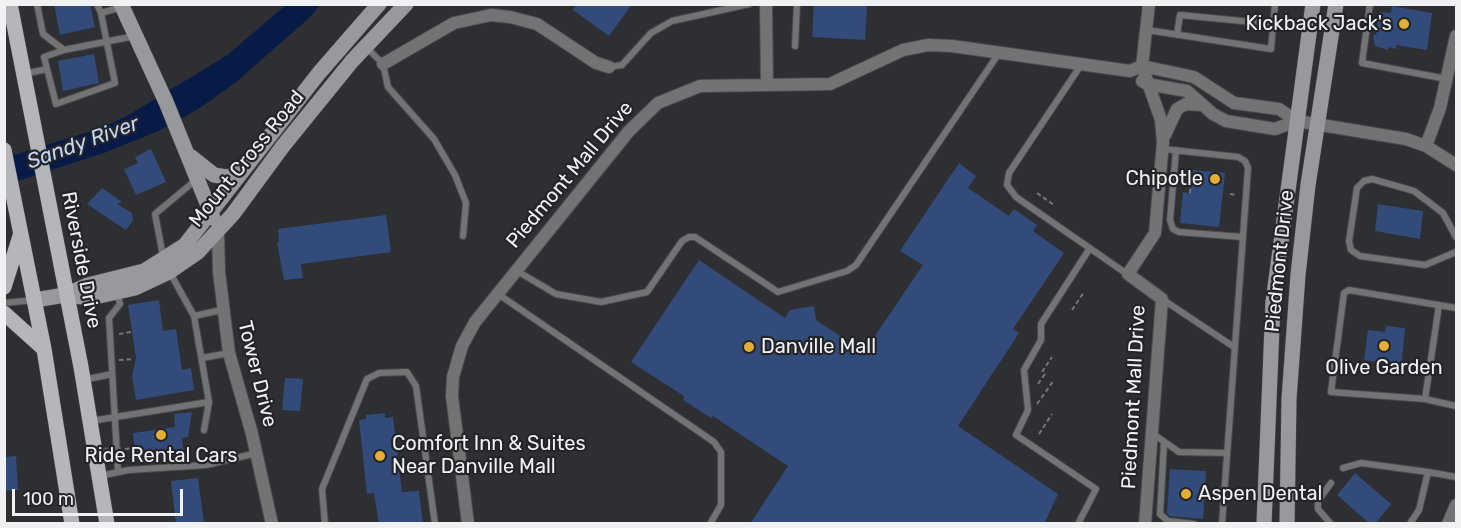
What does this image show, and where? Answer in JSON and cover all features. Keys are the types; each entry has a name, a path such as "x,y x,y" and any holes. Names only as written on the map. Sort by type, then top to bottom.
{"main road":[{"name":"Riverside Drive","path":"10,4 83,380 107,524"},
{"name":"Mount Cross Road","path":"166,266 185,245 319,73 379,4"},
{"name":"Mount Cross Road","path":"35,300 65,295 90,298 116,285 135,288 166,266 198,252 218,232 284,146 366,46 406,4"},
{"name":"Piedmont Drive","path":"1264,524 1273,302 1313,4"},
{"name":"Piedmont Drive","path":"1287,524 1289,399 1298,275 1336,4"},
{"path":"121,6 187,151 218,232"},
{"path":"4,150 44,349 72,524"},
{"path":"187,151 214,174 227,177 240,173"},
{"path":"4,287 21,230"},
{"path":"4,313 44,349"}],"street":[{"path":"766,4 767,85"},
{"path":"1128,274 1155,233 1163,144 1161,120 1142,66 1149,4"},
{"path":"383,64 454,23 491,15 518,18 541,26 596,63 609,67"},
{"path":"1426,146 1451,75 1456,36"},
{"name":"Piedmont Mall Drive","path":"468,524 453,409 453,377 458,357 468,334 637,121 655,106 679,92 700,86 813,86 834,83 896,53 924,45 952,45 1130,71 1147,84"},
{"path":"1130,71 1142,66 1191,76 1230,102 1279,109 1297,121 1406,139 1426,146 1456,165"},
{"path":"1147,84 1184,90 1221,119 1239,124 1275,129 1297,121"},
{"path":"1163,144 1177,108 1186,104 1202,105"},
{"name":"Tower Drive","path":"218,232 222,310 229,353 272,524"},
{"name":"Piedmont Mall Drive","path":"1128,274 1161,299 1145,524"},
{"path":"1448,524 1456,510"}],"lane":[{"path":"37,4 43,34 64,50"},
{"path":"97,4 101,14 106,43 115,83 56,104 44,57 64,50 106,43 135,36"},
{"path":"609,67 622,64 651,33 672,21 749,4"},
{"path":"795,46 797,4"},
{"path":"1147,30 1271,49 1275,4"},
{"path":"1370,4 1362,63 1451,75"},
{"path":"101,14 121,6"},
{"path":"1178,35 1180,15 1274,24"},
{"path":"366,46 383,64 388,87 445,154 463,190 466,221 463,236"},
{"path":"517,271 556,294 601,302 647,292 682,241 695,237 778,292 847,271 856,265 999,52"},
{"path":"1081,64 1009,173 1007,182 1013,195 1128,274"},
{"path":"23,74 47,69"},
{"path":"1163,144 1176,150 1238,157 1245,161 1248,168 1222,524"},
{"path":"1176,150 1170,220 1173,229 1179,232 1242,237"},
{"path":"198,178 155,214 166,266 194,315 209,402 204,430"},
{"path":"1456,237 1443,213 1414,190 1372,179 1364,181 1357,188 1349,241 1351,250 1360,256 1425,265 1456,252"},
{"path":"1078,524 1096,489 1016,435 1028,410 1024,370 1041,340 1041,324 1090,249"},
{"path":"116,285 120,304 109,318 118,472"},
{"path":"1456,308 1349,291 1341,299 1331,392 1425,399 1456,406"},
{"path":"498,294 714,442 721,452 721,505 710,524"},
{"path":"1161,299 1234,348"},
{"path":"4,303 35,300"},
{"path":"1425,399 1439,305"},
{"path":"194,315 222,310"},
{"path":"202,358 229,353"},
{"path":"325,524 322,489 367,379 379,373 398,372 407,372 416,386 435,524"},
{"path":"83,380 112,374"},
{"path":"90,421 209,402"},
{"path":"1152,434 1179,452 1227,453"},
{"path":"1164,442 1160,514 1168,521 1194,524"},
{"path":"96,453 118,450"},
{"path":"99,476 118,472 206,465 256,453"},
{"path":"1343,468 1361,463 1456,477"},
{"path":"1411,523 1419,510 1428,472"},
{"path":"1330,483 1318,501 1322,516 1331,524"}],"path":[{"path":"1190,193 1192,170"},
{"path":"1037,193 1054,205"},
{"path":"1072,310 1084,292"},
{"path":"111,335 130,332"},
{"path":"1038,384 1052,357"},
{"path":"112,361 134,359"},
{"path":"1037,404 1054,380"},
{"path":"1039,434 1052,414"}],"water":[{"name":"Sandy River","path":"286,5 320,5 309,18 235,83 200,108 158,131 104,153 5,185 5,158 98,129 127,116 226,56"}],"building":[{"path":"54,4 90,4 95,27 60,35"},
{"path":"577,4 632,4 609,36 573,10"},
{"path":"814,4 867,4 865,40 812,37"},
{"name":"Kickback Jack's","path":"1392,6 1432,13 1427,50 1396,45 1396,49 1389,47 1388,50 1375,46 1373,35 1376,35 1379,12 1391,13"},
{"path":"94,54 99,83 63,91 58,61"},
{"path":"151,149 166,182 136,195 124,169 138,163 135,157"},
{"name":"Danville Mall","path":"959,163 976,176 968,188 1009,216 1014,209 1037,225 1033,231 1064,253 1013,329 1019,333 958,426 1058,494 1044,524 750,524 788,466 713,416 711,418 683,400 684,396 631,362 699,260 785,318 790,310 814,306 816,320 864,352 923,265 900,251"},
{"path":"1193,170 1225,173 1219,227 1180,223 1183,192 1191,193"},
{"path":"102,188 122,202 117,204 132,213 133,220 126,230 87,204"},
{"path":"1378,204 1423,211 1420,239 1375,231"},
{"path":"386,215 391,252 301,264 303,278 284,280 277,242 279,242 278,229"},
{"path":"159,300 163,331 176,329 182,370 191,368 194,390 136,400 132,376 136,358 128,305"},
{"name":"Olive Garden","path":"1386,326 1405,328 1401,371 1382,368 1383,363 1364,360 1368,330 1385,332"},
{"path":"285,378 303,379 300,411 282,410"},
{"name":"Ride Rental Cars","path":"192,412 188,437 182,438 184,455 136,460 133,433 175,427 174,414"},
{"name":"Comfort Inn & Suites Near Danville Mall","path":"385,413 385,418 393,417 402,492 419,491 423,524 379,524 374,493 367,494 359,420 366,419 366,415"},
{"path":"16,456 18,490 4,491 4,457"},
{"name":"Aspen Dental","path":"1170,469 1206,471 1203,519 1170,516 1167,513"},
{"path":"1355,473 1391,504 1375,524 1370,524 1337,495"},
{"path":"198,478 204,524 176,524 171,481"}],"place":[{"name":"Kickback Jack's","path":"1404,24"},
{"name":"Chipotle","path":"1215,179"},
{"name":"Olive Garden","path":"1384,346"},
{"name":"Danville Mall","path":"749,347"},
{"name":"Ride Rental Cars","path":"161,435"},
{"name":"Comfort Inn & Suites Near Danville Mall","path":"380,456"},
{"name":"Aspen Dental","path":"1186,494"}]}
